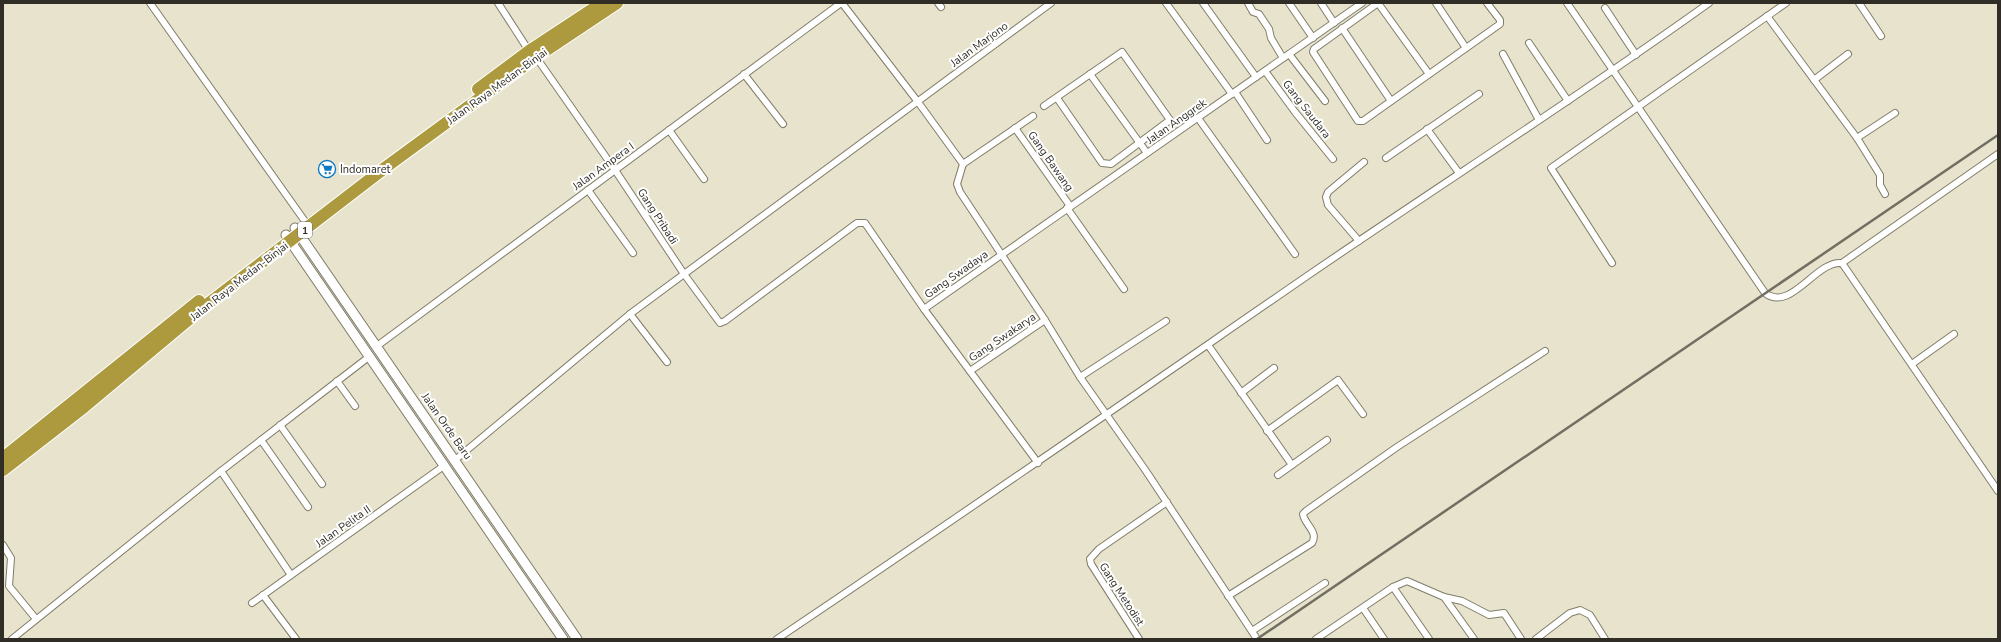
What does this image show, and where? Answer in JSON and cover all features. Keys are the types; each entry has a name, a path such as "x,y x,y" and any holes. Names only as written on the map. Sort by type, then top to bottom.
{"highway":[{"name":"Jalan Raya Medan-Binjai","path":"3,458 156,334 297,231 602,3"},
{"name":"Jalan Raya Medan-Binjai","path":"532,54 617,3"},
{"name":"Jalan Raya Medan-Binjai","path":"3,470 84,407 297,231"}],"main road":[{"name":"Jalan Orde Baru","path":"297,231 577,639"},
{"path":"297,231 370,356 563,639"},
{"path":"495,538 504,531"}],"street":[{"path":"150,3 297,231"},
{"name":"Gang Pribadi","path":"498,3 532,54 615,170 684,274 720,323 732,316 856,223 861,222 865,223 924,309"},
{"path":"841,3 918,102 963,164"},
{"name":"Jalan Ampera I","path":"377,346 841,3"},
{"name":"Jalan Marjono","path":"455,460 630,314 1052,3"},
{"path":"1166,3 1268,140"},
{"path":"1203,3 1256,77"},
{"path":"1248,3 1253,12 1259,14 1269,29 1271,38 1283,58"},
{"path":"1289,3 1312,38"},
{"path":"1321,3 1334,23"},
{"name":"Jalan Anggrek","path":"1001,255 1362,3"},
{"path":"1429,74 1378,3 1342,28 1312,52 1355,119 1363,121 1466,48 1500,23 1487,3"},
{"path":"1436,3 1466,48"},
{"path":"1567,3 1765,293 1770,297 1781,298 1830,265 1842,264 1998,154"},
{"path":"777,639 1038,463 1107,414 1459,173 1614,71 1709,3"},
{"path":"1612,264 1551,168 1637,106 1786,3"},
{"path":"1859,3 1881,36"},
{"path":"1605,8 1636,55"},
{"path":"1767,16 1857,138 1880,175 1880,185 1885,194"},
{"path":"1342,28 1391,101"},
{"path":"1529,43 1568,101"},
{"path":"1044,106 1122,52 1125,54 1170,120 1111,164 1102,163 1057,98"},
{"path":"1290,54 1325,102"},
{"path":"1503,54 1539,120"},
{"path":"1814,80 1848,54"},
{"name":"Gang Saudara","path":"1265,71 1295,112 1333,159"},
{"path":"744,74 782,124"},
{"path":"1090,74 1147,153"},
{"path":"1386,158 1479,94"},
{"path":"1857,138 1895,114"},
{"path":"1033,116 963,164 957,184 958,188 1080,376 1167,502 1257,639"},
{"path":"1198,118 1295,254"},
{"name":"Gang Bawang","path":"1015,128 1124,289"},
{"path":"1427,129 1459,173"},
{"path":"669,130 704,179"},
{"path":"1358,242 1328,205 1326,197 1328,192 1364,162"},
{"path":"588,190 633,253"},
{"name":"Gang Swadaya","path":"924,309 1001,255"},
{"path":"1842,264 1998,491"},
{"path":"924,309 1038,463"},
{"path":"630,314 667,362"},
{"name":"Gang Swakarya","path":"970,371 1045,320"},
{"path":"1080,376 1166,321"},
{"path":"1912,364 1954,334"},
{"path":"1208,345 1292,465"},
{"path":"1228,596 1312,543 1314,540 1314,534 1304,518 1303,514 1306,511 1397,448 1545,351"},
{"path":"12,639 221,471 370,356"},
{"path":"1241,393 1274,368"},
{"path":"337,380 356,406"},
{"path":"1267,431 1338,380 1362,414"},
{"path":"280,425 322,484"},
{"path":"261,440 308,507"},
{"path":"1278,475 1327,440"},
{"name":"Jalan Pelita II","path":"252,603 445,465"},
{"path":"221,471 291,574"},
{"name":"Gang Metodist","path":"1139,639 1090,564 1090,559 1099,549 1167,502"},
{"path":"3,545 11,558 9,586 36,619"},
{"path":"1320,638 1393,587 1407,582 1444,597 1462,601 1489,615 1504,613 1521,639"},
{"path":"1252,631 1325,583"},
{"path":"1393,587 1429,639"},
{"path":"263,595 296,639"},
{"path":"1444,597 1474,639"},
{"path":"1363,608 1384,639"},
{"path":"1536,639 1570,613 1580,610 1590,615 1605,639"}],"railway":[{"path":"1257,639 1998,135"}],"place":[{"name":"Indomaret","path":"327,169"}]}
